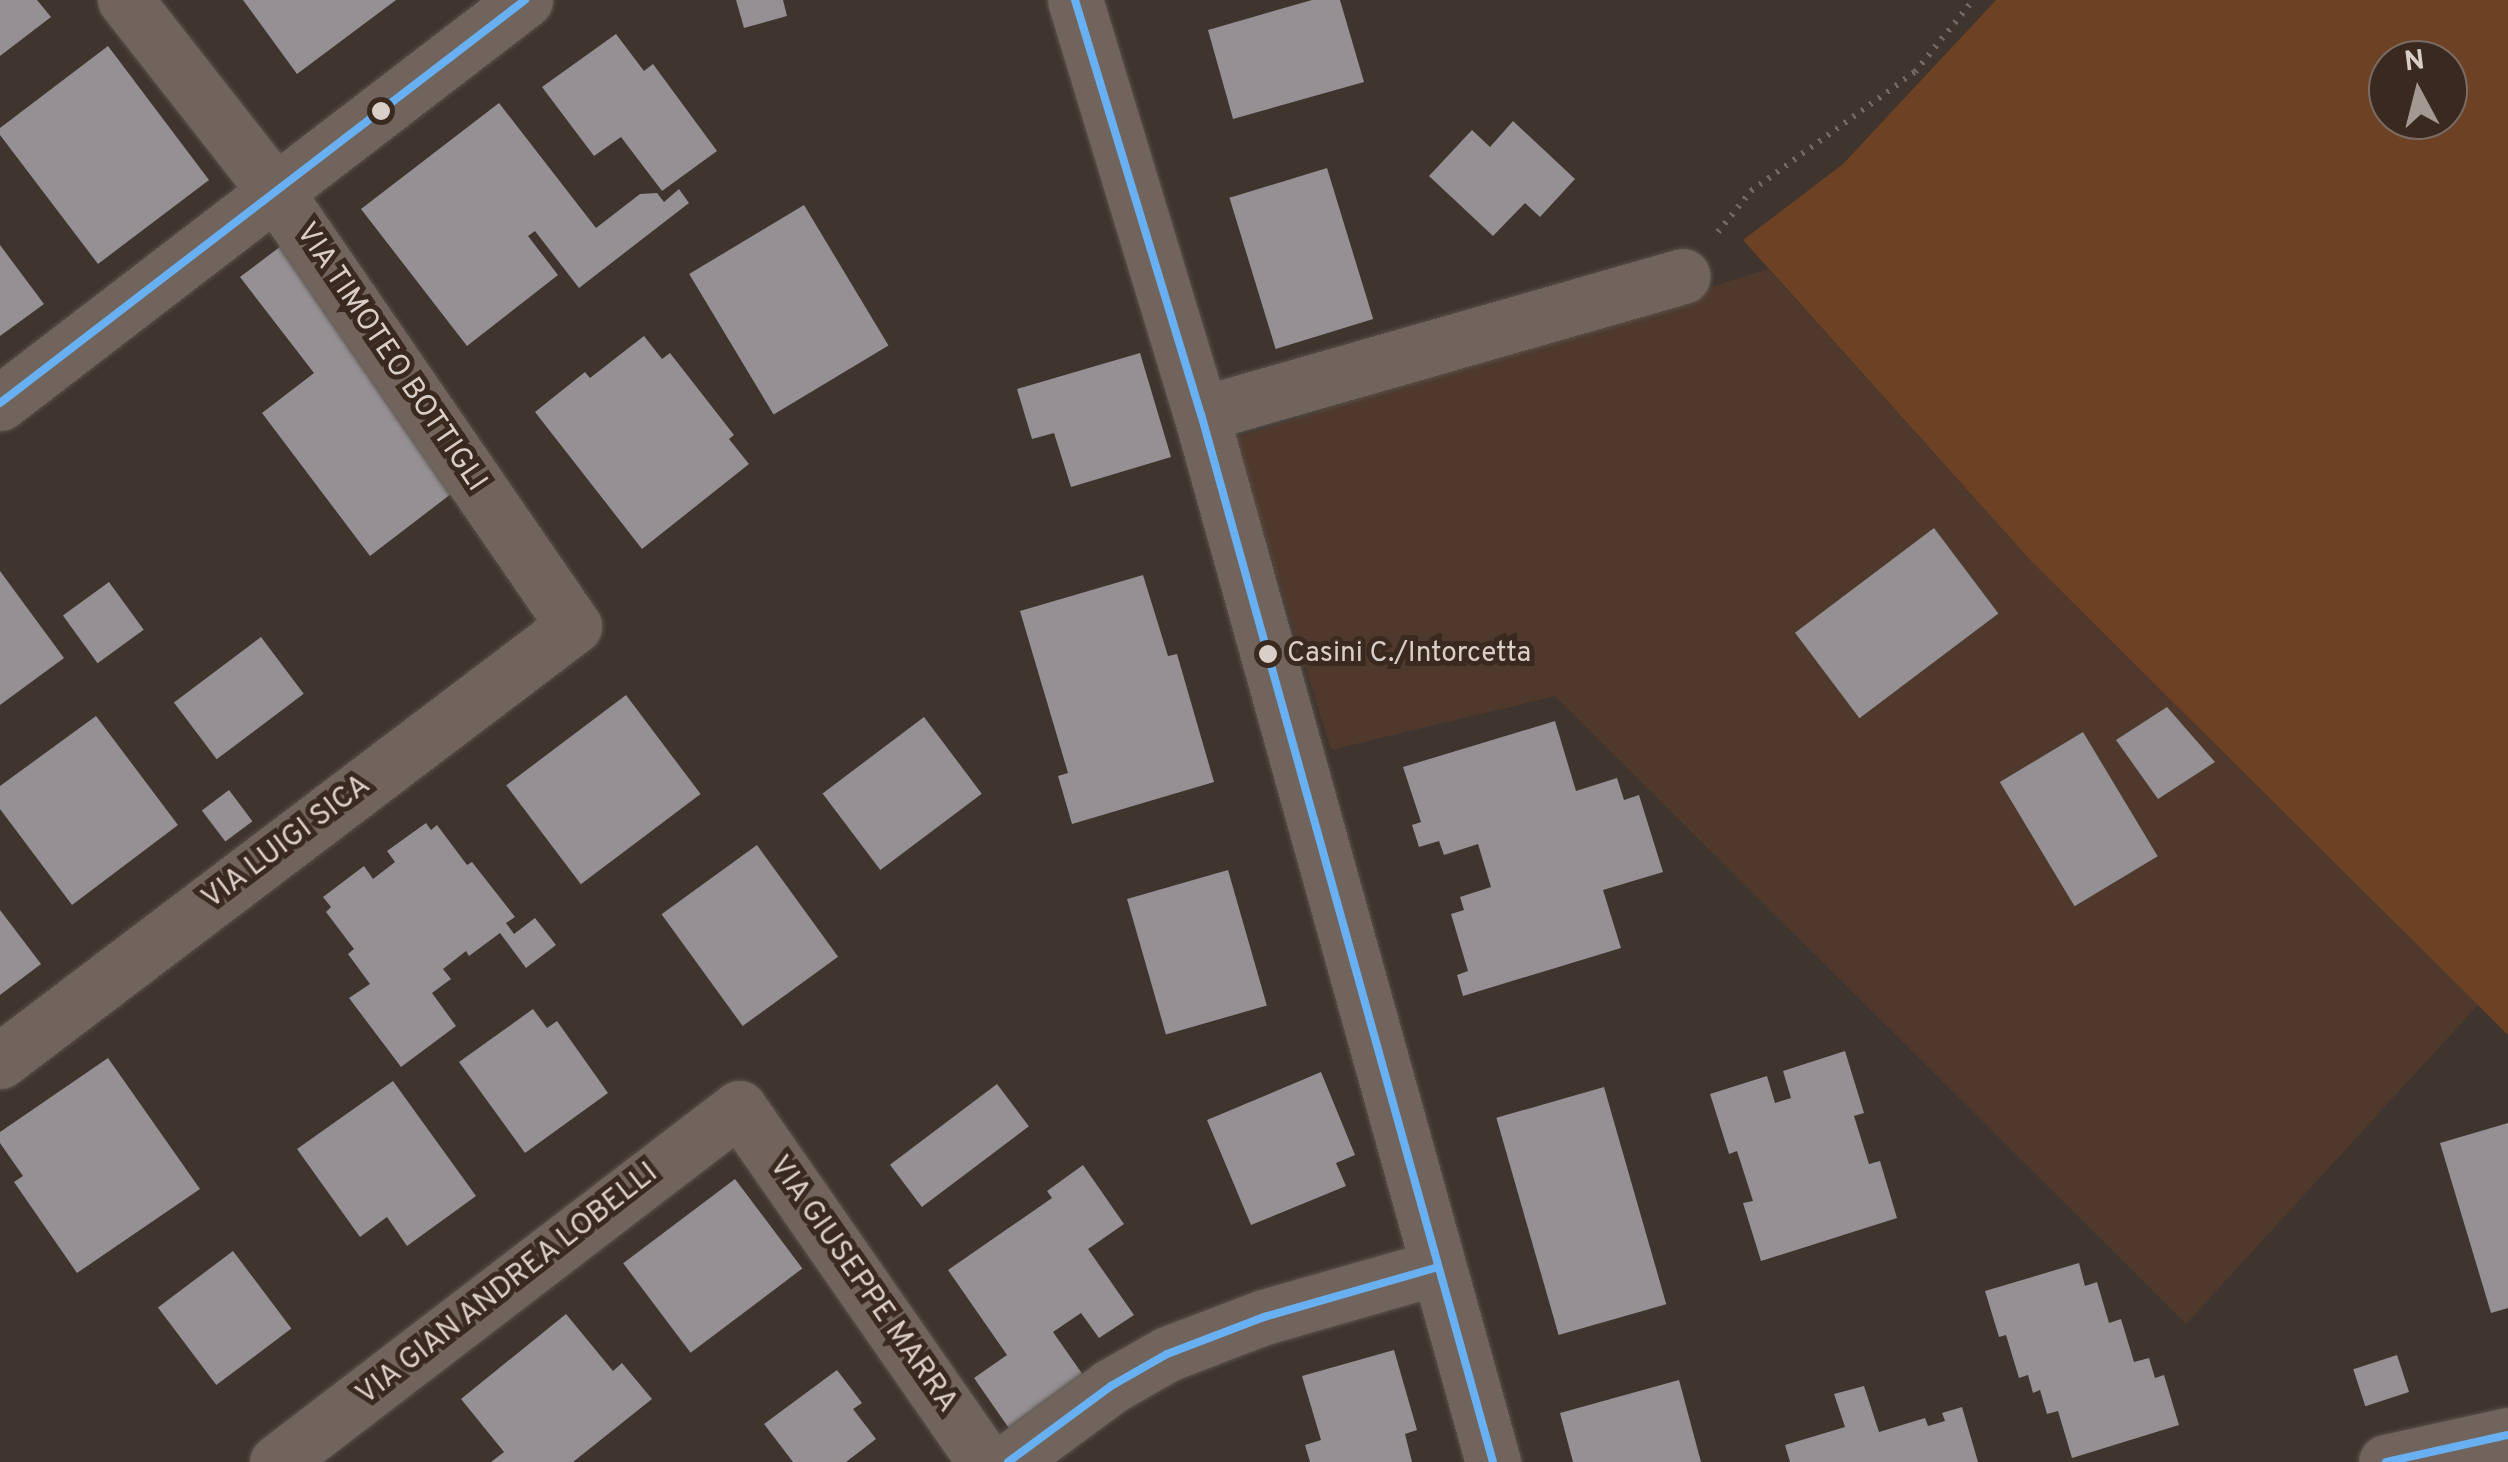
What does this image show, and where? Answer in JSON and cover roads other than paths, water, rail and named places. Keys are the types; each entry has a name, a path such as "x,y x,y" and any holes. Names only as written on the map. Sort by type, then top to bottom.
{"street":[{"name":"VIA TIMOTEO BOTTIGLI","path":"124,0 276,192 574,626"},
{"path":"0,403 525,0"},
{"path":"1075,0 1201,414 1493,1462"},
{"path":"1201,414 1684,276"},
{"name":"VIA LUIGI SICA","path":"0,1061 574,626"},
{"name":"VIA GIAN ANDREA LOBELLI","path":"277,1462 739,1108"},
{"name":"VIA GIUSEPPE MARRA","path":"739,1108 986,1462"},
{"path":"1008,1462 1111,1386 1167,1354 1248,1322 1438,1267"},
{"path":"2386,1462 2508,1435"}],"place":[{"name":"Casini C./Intorcetta","path":"1268,654"}]}
